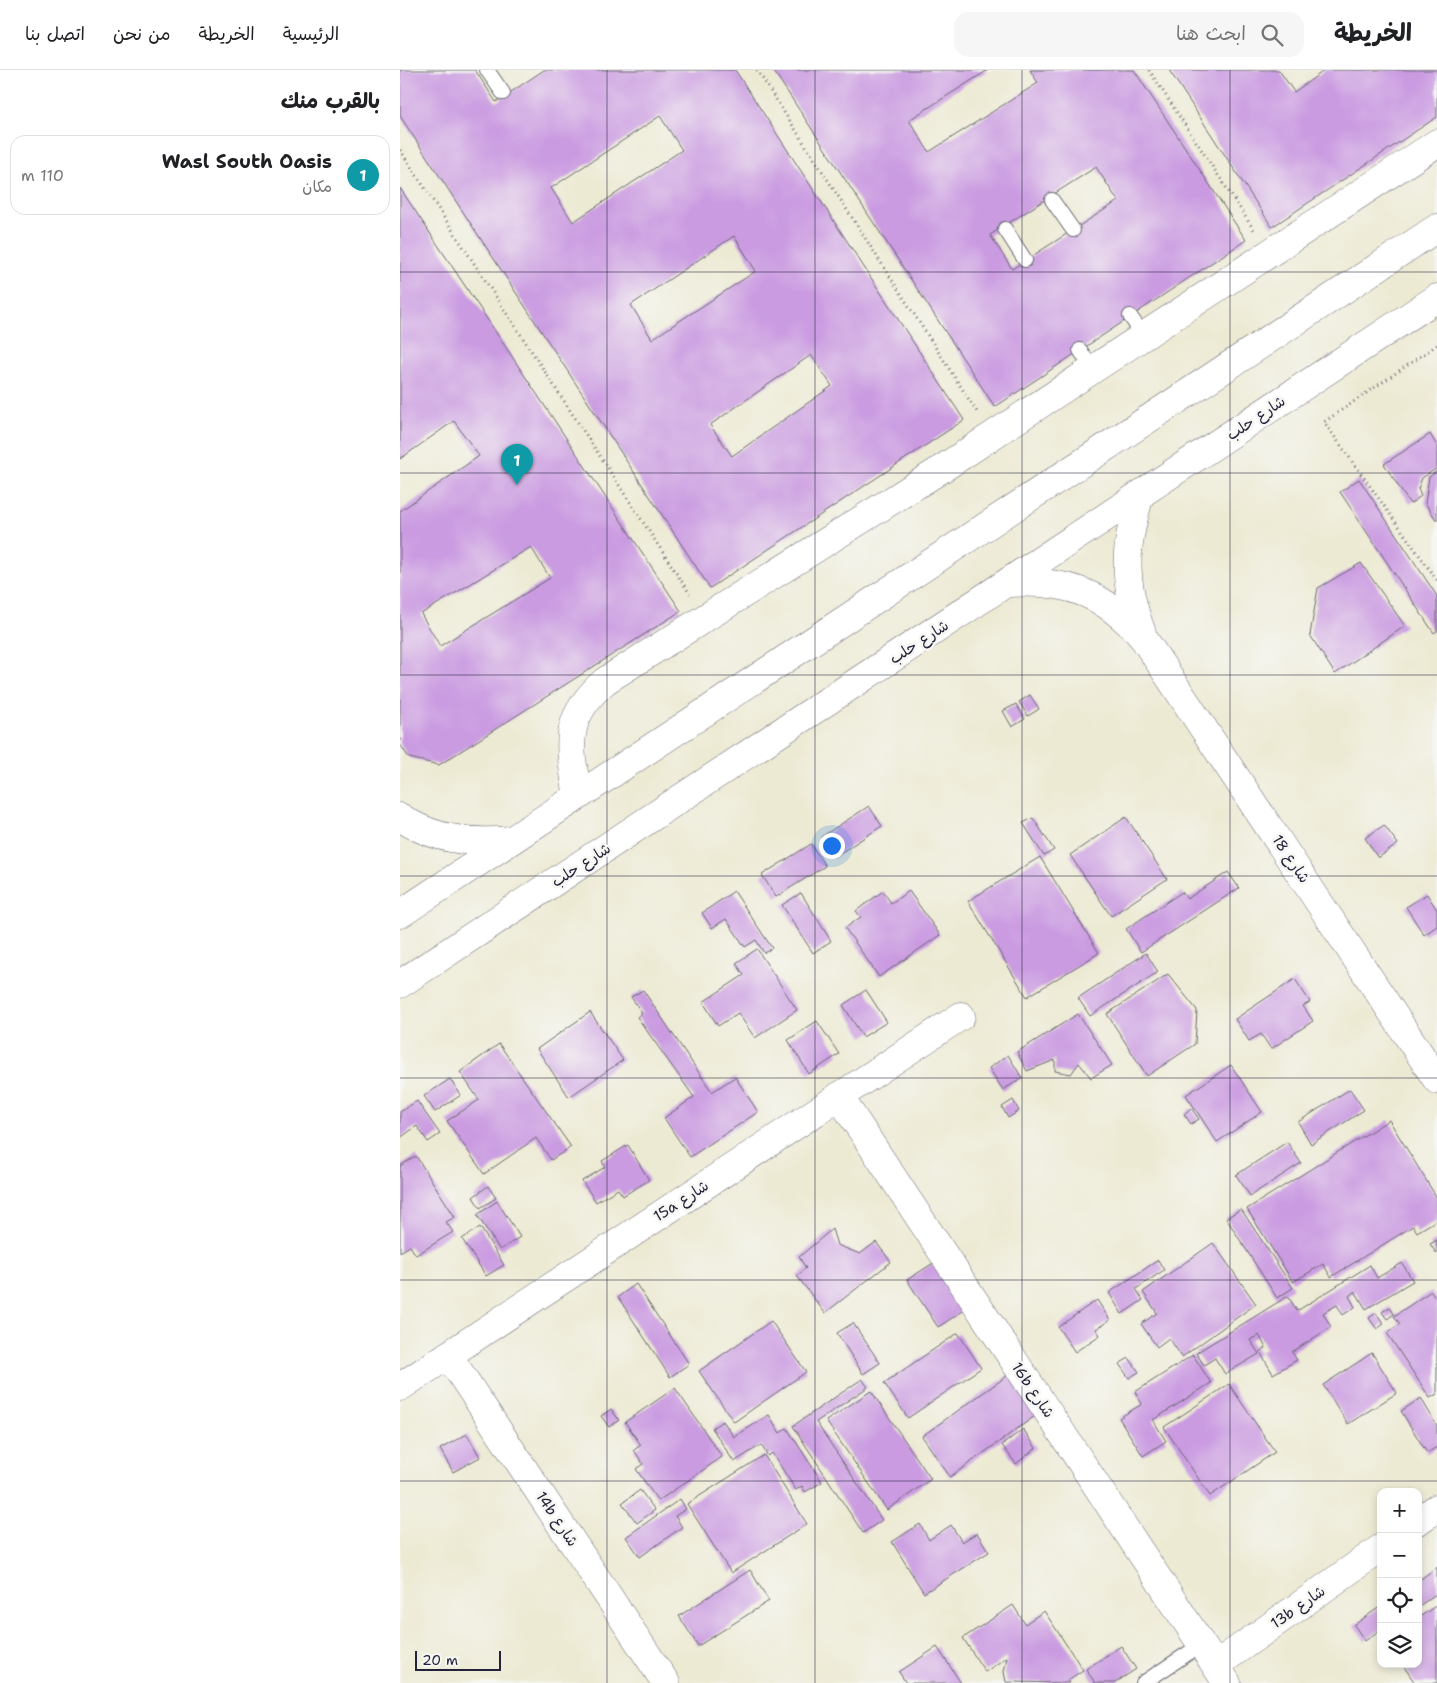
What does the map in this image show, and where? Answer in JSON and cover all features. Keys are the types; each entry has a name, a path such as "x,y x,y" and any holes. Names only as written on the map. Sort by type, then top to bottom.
{"street":[{"path":"578,796 572,760 571,737 576,716 588,696 605,681 992,435 1086,360 1137,326 1269,254 1437,143"},
{"path":"400,914 1437,228"},
{"name":"شارع حلب","path":"400,984 1437,298"},
{"name":"شارع 18","path":"1140,495 1129,531 1126,568 1131,604 1144,639"},
{"name":"شارع 18","path":"1008,583 1034,581 1060,584 1084,592 1107,604 1127,619 1144,639 1437,1080"},
{"path":"400,817 431,833 457,840 484,843 511,840"},
{"name":"15a شارع","path":"400,1387 961,1016"},
{"name":"16b شارع","path":"839,1096 1215,1664"},
{"name":"14b شارع","path":"448,1355 666,1683"},
{"path":"1422,1518 1437,1508"},
{"name":"13b شارع","path":"1215,1664 1377,1551"}],"lane":[{"path":"487,70 503,93"},
{"path":"1052,200 1073,230"},
{"path":"1005,229 1025,260"},
{"path":"1143,1683 1215,1664"}],"path":[{"path":"757,70 992,435"},
{"path":"1149,70 1269,254"},
{"path":"400,150 706,617"},
{"path":"1437,345 1324,422 1437,580"}],"building":[{"path":"400,70 475,70 496,102 544,70 735,70 964,420 710,588 400,116","holes":["660,116 682,150 573,222 551,188","734,236 756,271 652,339 631,305","811,355 832,386 732,456 710,425"]},
{"path":"773,70 988,70 909,120 929,152 1038,83 1030,70 1134,70 1246,240 995,407","holes":["1096,167 1118,201 1012,269 990,235"]},
{"path":"1169,70 1279,70 1294,92 1325,70 1437,70 1437,117 1272,227"},
{"path":"400,188 681,611 439,765 409,758 400,744 400,511 479,456 454,421 400,459","holes":["531,547 550,578 440,646 421,614"]},
{"path":"1430,434 1437,446 1437,468 1422,478 1418,489 1421,496 1410,504 1384,464"},
{"path":"1437,471 1437,521 1425,503 1429,477"},
{"path":"1359,479 1437,596 1437,631 1434,633 1340,492"},
{"path":"1361,563 1405,626 1335,674 1310,635 1318,588"},
{"path":"1030,695 1039,709 1028,716 1019,702"},
{"path":"1016,704 1025,719 1012,727 1003,711"},
{"path":"869,806 882,826 834,857 821,837"},
{"path":"1126,817 1167,879 1111,916 1070,855"},
{"path":"1033,818 1054,850 1044,856 1023,823"},
{"path":"1384,825 1398,844 1378,858 1365,838"},
{"path":"811,844 825,866 776,897 762,875"},
{"path":"1040,857 1099,953 1027,997 968,901"},
{"path":"1228,872 1239,888 1141,952 1126,929 1182,892 1187,899"},
{"path":"734,891 772,948 764,953 756,940 745,947 726,919 712,928 702,913"},
{"path":"883,891 891,903 909,891 940,935 879,977 845,928 861,917 856,911"},
{"path":"801,893 831,941 813,953 782,905"},
{"path":"1427,894 1437,910 1437,926 1424,935 1406,907"},
{"path":"757,949 797,1010 755,1038 738,1013 718,1026 703,1002 744,975 736,963"},
{"path":"1146,953 1158,972 1090,1016 1078,998"},
{"path":"1168,974 1197,1010 1195,1044 1147,1076 1107,1014"},
{"path":"1295,979 1310,1002 1303,1006 1313,1021 1271,1049 1261,1034 1249,1041 1235,1019"},
{"path":"643,990 712,1092 735,1077 758,1112 690,1157 664,1118 694,1097 637,1017 642,1013 631,997"},
{"path":"866,990 887,1022 863,1037 843,1005"},
{"path":"590,1012 623,1060 569,1097 537,1049"},
{"path":"1078,1014 1112,1065 1091,1078 1079,1063 1071,1074 1055,1071 1055,1060 1027,1071 1017,1052"},
{"path":"817,1021 839,1054 809,1074 788,1040"},
{"path":"499,1044 571,1147 551,1160 536,1138 484,1174 447,1121 479,1100 460,1072"},
{"path":"1008,1055 1022,1078 1003,1090 989,1068"},
{"path":"1231,1065 1262,1112 1217,1142 1186,1095"},
{"path":"450,1079 461,1095 435,1112 424,1096"},
{"path":"1350,1089 1364,1110 1311,1144 1298,1122"},
{"path":"1013,1100 1019,1111 1008,1118 1002,1107"},
{"path":"417,1101 440,1134 428,1142 417,1126 400,1138 400,1112"},
{"path":"1191,1108 1199,1119 1191,1124 1184,1114"},
{"path":"1389,1120 1437,1198 1437,1220 1417,1232 1413,1226 1331,1277 1323,1264 1293,1282 1247,1209"},
{"path":"1287,1142 1301,1163 1250,1196 1236,1175"},
{"path":"628,1145 649,1180 623,1196 618,1189 596,1202 582,1181 605,1167 602,1161"},
{"path":"416,1156 455,1217 446,1222 453,1232 416,1255 410,1246 400,1252 400,1166"},
{"path":"488,1186 496,1198 480,1208 473,1197"},
{"path":"497,1201 520,1237 500,1250 477,1215"},
{"path":"1241,1209 1293,1288 1277,1298 1226,1218"},
{"path":"480,1227 504,1265 486,1276 462,1239"},
{"path":"832,1229 837,1245 860,1254 876,1242 891,1262 825,1313 797,1276 806,1268 799,1257"},
{"path":"1437,1240 1437,1254 1430,1244"},
{"path":"1213,1243 1256,1304 1182,1357 1169,1338 1157,1347 1141,1324 1157,1313 1143,1292"},
{"path":"938,1260 969,1307 938,1327 907,1280"},
{"path":"1158,1260 1164,1270 1136,1289 1143,1300 1122,1314 1109,1293"},
{"path":"1402,1263 1413,1281 1366,1309 1355,1291 1349,1296 1355,1307 1343,1315 1337,1305 1323,1313 1331,1327 1292,1352 1297,1360 1273,1374 1260,1352 1266,1348 1259,1335 1250,1340 1259,1354 1225,1374 1215,1358 1204,1365 1196,1353 1288,1296 1297,1311 1370,1265 1377,1278"},
{"path":"636,1284 689,1364 670,1377 618,1297"},
{"path":"1431,1291 1437,1300 1437,1394 1430,1398 1387,1333 1400,1324 1394,1316"},
{"path":"1097,1300 1110,1320 1096,1329 1100,1335 1075,1352 1058,1327"},
{"path":"1390,1307 1394,1314 1387,1319 1382,1312"},
{"path":"1376,1313 1384,1324 1377,1329 1369,1318"},
{"path":"771,1321 806,1372 734,1422 699,1371"},
{"path":"853,1323 880,1363 863,1374 837,1333"},
{"path":"958,1333 981,1368 908,1418 884,1383"},
{"path":"1372,1353 1397,1393 1348,1424 1323,1385"},
{"path":"1193,1355 1211,1383 1153,1420 1166,1441 1143,1456 1119,1418 1142,1404 1135,1392"},
{"path":"1129,1358 1139,1372 1129,1378 1119,1364"},
{"path":"1014,1371 1042,1411 950,1477 922,1436"},
{"path":"862,1379 868,1387 816,1422 882,1520 863,1533 793,1426"},
{"path":"1229,1384 1275,1452 1210,1496 1164,1427"},
{"path":"675,1388 722,1457 658,1501 636,1469 643,1464 634,1450 641,1445 625,1422"},
{"path":"871,1391 931,1479 887,1510 826,1421"},
{"path":"1421,1398 1437,1426 1437,1447 1427,1453 1401,1411"},
{"path":"611,1409 619,1420 609,1427 601,1416"},
{"path":"769,1415 780,1433 787,1428 822,1482 805,1492 802,1486 796,1490 772,1453 768,1456 761,1445 734,1462 712,1428 723,1421 734,1437"},
{"path":"1023,1429 1036,1448 1016,1464 1002,1445"},
{"path":"467,1434 480,1457 453,1472 440,1449"},
{"path":"764,1455 807,1524 731,1573 687,1504"},
{"path":"640,1490 655,1510 637,1523 622,1503"},
{"path":"680,1499 686,1509 675,1516 682,1527 640,1557 626,1537"},
{"path":"920,1524 929,1540 951,1525 962,1542 977,1533 989,1552 924,1593 892,1542"},
{"path":"1437,1567 1437,1593 1422,1604 1422,1578"},
{"path":"750,1570 769,1601 698,1646 679,1616"},
{"path":"1013,1605 1025,1624 1044,1611 1083,1670 1068,1680 1070,1683 1006,1682 1004,1672 1007,1657 985,1672 963,1638"},
{"path":"1437,1605 1437,1683 1415,1683 1405,1668 1422,1668 1422,1615"},
{"path":"1377,1609 1377,1632 1365,1641 1354,1625"},
{"path":"1121,1646 1136,1669 1115,1683 1095,1683 1086,1669"},
{"path":"937,1647 961,1683 906,1683 899,1672"}],"place":[{"name":"Wasl South Oasis","path":"517,485"}]}
